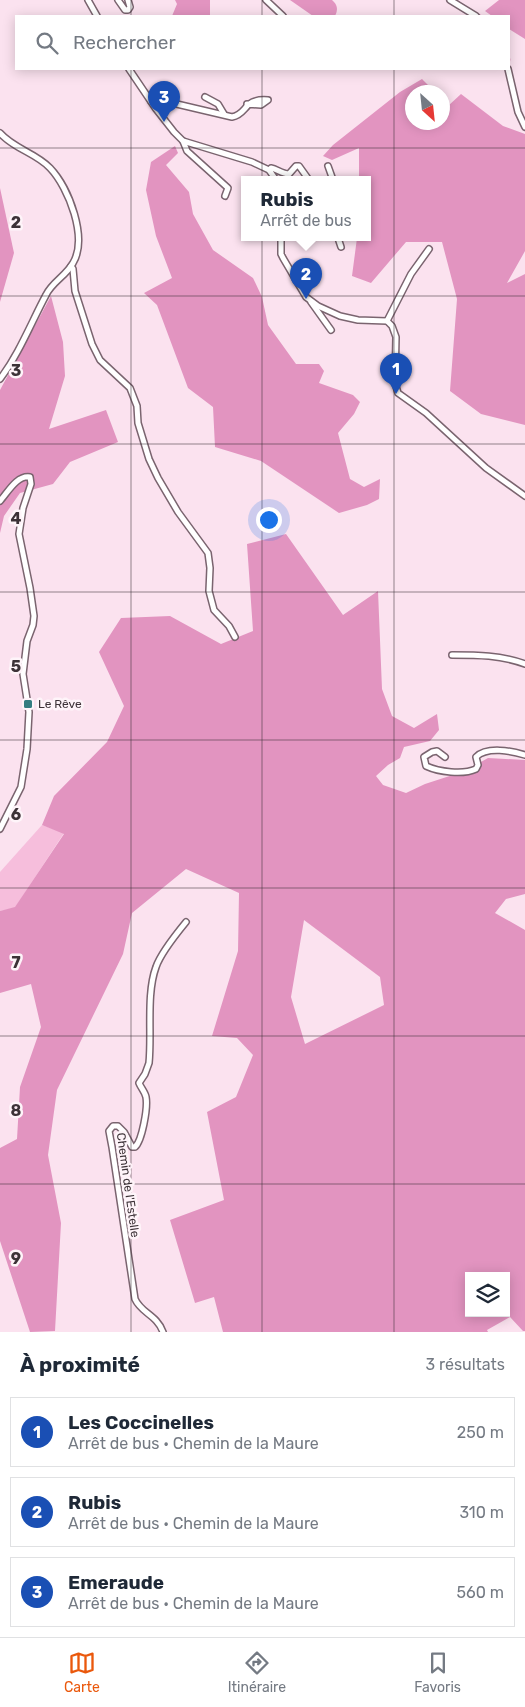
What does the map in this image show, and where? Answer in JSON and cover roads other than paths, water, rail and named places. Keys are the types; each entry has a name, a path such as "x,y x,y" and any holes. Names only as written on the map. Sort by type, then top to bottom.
{"street":[{"path":"88,0 96,15"},
{"path":"118,0 126,10 130,7 128,0"},
{"path":"266,0 281,15"},
{"path":"450,0 474,15"},
{"path":"131,70 151,101 183,141 187,151 228,188 225,196"},
{"path":"508,70 518,112 525,127"},
{"path":"205,98 218,104 224,114"},
{"path":"151,101 158,100 232,117 242,112 247,104"},
{"path":"0,133 6,139 45,163 60,182 74,212 78,228 77,254 71,266 48,291 0,379"},
{"path":"183,141 252,162 269,170 273,176"},
{"path":"269,170 274,168 289,174 296,166 299,166 306,176"},
{"path":"328,166 332,176"},
{"path":"281,241 281,254 283,258 331,330"},
{"path":"339,241 341,247"},
{"path":"387,321 411,274 429,249"},
{"path":"71,266 75,290 92,344 106,368 130,388 137,406 138,423 149,458 158,478 178,512 208,552 210,568 209,591 214,610 229,626 235,637"},
{"path":"311,301 340,316 358,320 387,321 392,326 396,337 395,383 398,392 426,413 486,468 525,496"},
{"path":"0,501 17,481 26,476 30,477 31,484 23,508 19,534 34,616 27,641 23,674 29,712 28,750 21,787 0,829"},
{"path":"452,655 505,658 525,664"},
{"path":"445,757 437,751 432,752 424,757 424,762 426,766 432,768 469,772 476,769 478,765 476,758 479,754 500,750 525,755"},
{"name":"Chemin de l'Estelle","path":"163,1332 158,1322 141,1308 135,1299 108,1131 114,1126 118,1126 124,1132 132,1147 139,1144 146,1098 139,1083 148,1068 150,1058 152,983 156,966 173,938 186,922"}],"waterway":[{"path":"457,0 462,4"},
{"path":"470,9 480,15"}],"place":[{"name":"Emeraude","path":"164,122"},
{"name":"Rubis","path":"306,299"},
{"name":"Les Coccinelles","path":"396,394"},
{"name":"Le Rêve","path":"28,704"}]}
